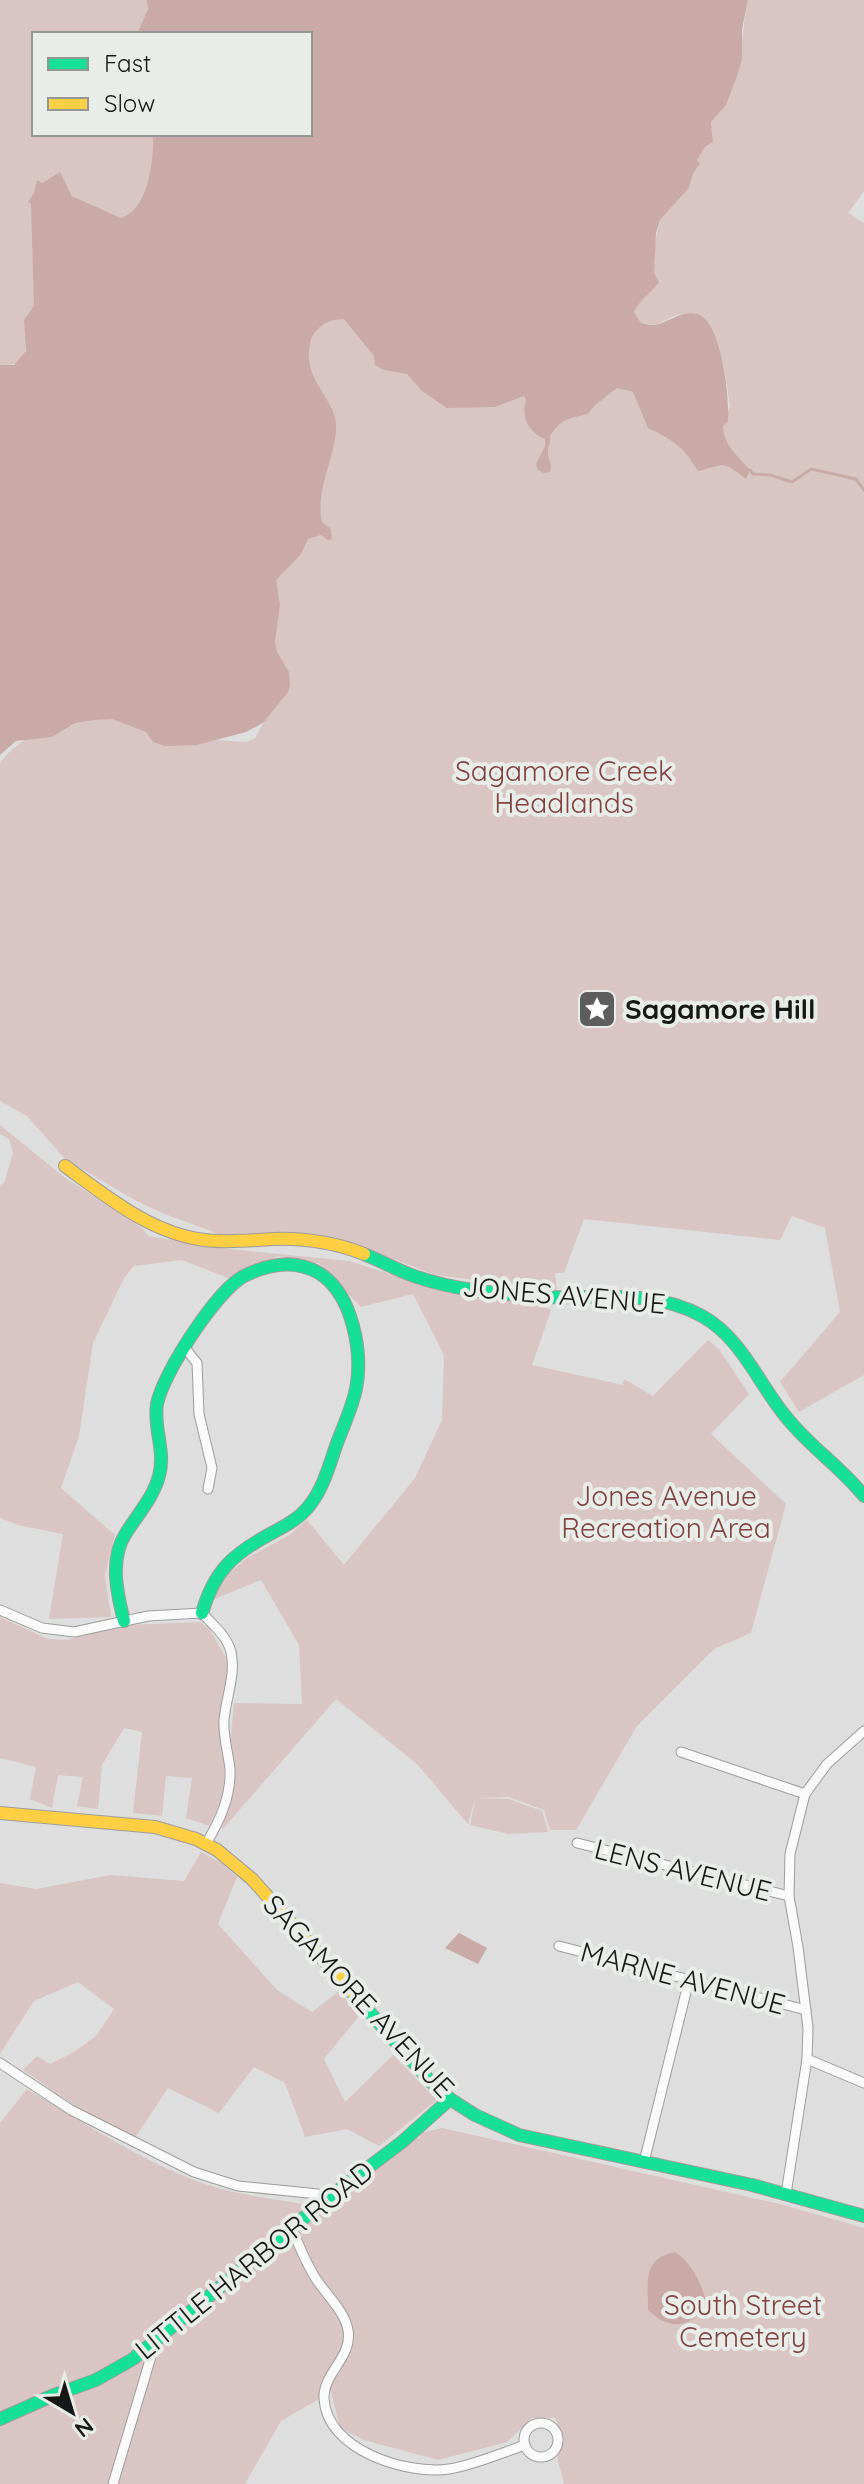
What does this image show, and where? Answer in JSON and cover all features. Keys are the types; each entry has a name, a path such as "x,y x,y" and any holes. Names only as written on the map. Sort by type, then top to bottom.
{"street":[{"name":"JONES AVENUE","path":"65,1166 151,1222 173,1233 198,1240 300,1240 358,1251 426,1280 545,1297 657,1300 690,1310 730,1337 785,1417 864,1496"},
{"path":"124,1621 115,1568 124,1536 155,1489 163,1456 157,1406 159,1395 185,1348 230,1283 280,1265 303,1266 325,1277 341,1297 353,1328 357,1381 353,1400 313,1503 300,1518 257,1541 226,1563 202,1613"},
{"path":"185,1348 197,1363 197,1398 212,1468 208,1489"},
{"path":"0,1610 42,1628 60,1631 91,1629 172,1613 202,1613 226,1640 233,1668 224,1720 230,1767 228,1795 221,1819 206,1844"},
{"path":"786,2194 807,2059 808,2028 789,1896 790,1854 805,1794 827,1764 864,1731"},
{"path":"681,1752 805,1794"},
{"name":"SAGAMORE AVENUE","path":"0,1813 155,1827 178,1832 206,1844 252,1879 416,2066 450,2099 487,2122 519,2135 786,2194 864,2216"},
{"name":"LENS AVENUE","path":"577,1843 789,1896"},
{"name":"MARNE AVENUE","path":"559,1946 806,2010"},
{"path":"644,2162 689,1980"},
{"path":"807,2059 864,2083"},
{"path":"0,2063 71,2110 194,2172 238,2186 318,2194 328,2198"},
{"name":"LITTLE HARBOR ROAD","path":"0,2419 33,2403 96,2380 124,2365 328,2198 402,2142 450,2099"},
{"path":"292,2229 305,2260 348,2327 349,2343 324,2395 326,2411 336,2431 354,2447 416,2469 460,2467 525,2445"},
{"path":"113,2484 156,2340"}],"green space":[{"path":"0,0 149,0 138,32 32,32 32,136 153,136 154,162 148,203 121,218 72,196 68,187 34,307 25,353 22,360 0,370"},
{"name":"Sagamore Creek Headlands","path":"748,0 864,0 864,191 848,213 864,223 864,1375 799,1412 780,1382 840,1312 825,1228 792,1216 780,1240 584,1219 564,1273 555,1273 557,1290 435,1275 349,1242 284,1232 230,1238 162,1213 65,1159 27,1116 0,1101 0,763 38,729 74,710 216,740 247,742 255,738 267,717 277,652 274,638 280,604 274,589 310,338 318,328 337,316 522,385 551,431 603,388 633,385 650,429 696,454 727,464 729,447 723,435 723,425 730,406 718,343 697,314 679,314 655,325 641,323 634,312 637,303 645,298 654,273 653,252 660,220 689,188 693,174 699,167 697,160 705,147 713,142 711,122 730,94 735,79"},
{"name":"Jones Avenue Recreation Area","path":"0,1125 64,1177 142,1228 148,1236 220,1248 349,1261 428,1286 501,1300 528,1301 551,1310 532,1365 623,1385 624,1379 653,1396 708,1340 719,1349 749,1394 711,1434 786,1504 751,1633 714,1649 637,1726 576,1830 550,1830 544,1810 509,1797 476,1798 509,1799 542,1811 548,1832 508,1834 470,1825 475,1800 468,1824 417,1764 336,1699 222,1830 234,1703 302,1704 299,1645 261,1580 212,1600 227,1575 247,1558 289,1535 307,1520 344,1565 415,1478 442,1420 444,1355 413,1294 361,1307 318,1263 278,1256 228,1278 182,1260 134,1266 124,1278 93,1343 79,1436 61,1488 115,1535 105,1574 111,1617 49,1619 63,1534 0,1518 0,1185 4,1183 13,1153 9,1139 0,1134"},
{"path":"0,1617 48,1639 66,1640 126,1625 200,1622 209,1628 229,1663 219,1730 224,1754 224,1794 209,1826 186,1818 192,1778 166,1776 162,1816 133,1813 142,1732 124,1728 102,1765 98,1809 77,1806 83,1777 58,1775 52,1808 30,1799 36,1767 0,1758"},
{"path":"201,1852 220,1862 237,1877 218,1924 277,1990 312,2012 339,1991 359,2016 324,2059 345,2102 393,2055 437,2100 379,2146 347,2129 305,2137 285,2083 254,2067 219,2113 168,2088 135,2138 75,2106 23,2070 37,2056 50,2064 74,2052 96,2036 114,2009 78,1982 34,2001 0,2054 0,1883 36,1889 111,1875 184,1881"},
{"name":"South Street Cemetery","path":"27,2089 120,2144 194,2180 239,2193 303,2204 415,2136 419,2139 421,2133 442,2128 780,2204 864,2228 864,2484 564,2484 557,2457 564,2441 555,2418 532,2418 507,2442 438,2460 364,2440 340,2428 331,2392 281,2421 245,2484 0,2484 0,2123"}],"shaded area":[{"path":"147,0 748,0 742,29 742,59 726,105 711,122 713,142 705,147 697,160 700,164 689,188 660,220 656,233 654,273 659,282 634,312 641,323 651,325 691,313 706,319 718,345 726,379 728,421 723,426 724,433 732,450 750,470 746,479 724,465 698,471 677,445 648,428 633,392 617,388 588,414 566,420 554,430 548,449 550,472 544,473 538,470 536,464 545,439 527,423 524,396 495,407 447,408 422,391 407,374 375,365 374,356 344,319 329,322 313,335 309,352 313,374 336,420 335,442 321,499 322,522 331,529 332,539 321,535 308,539 301,554 276,580 280,605 275,641 277,652 289,672 288,692 263,723 246,732 197,745 165,746 153,742 146,732 112,719 75,723 52,737 16,741 0,755 0,365 14,365 26,351 24,320 34,306 31,204 28,202 37,180 42,183 60,172 72,196 121,218 138,205 144,194 151,169 153,136 312,136 312,32 138,32 148,9"},
{"path":"459,1933 487,1948 478,1964 445,1948"},
{"path":"675,2252 696,2275 707,2304 694,2319 671,2324 648,2310 648,2281 657,2260"}],"waterway":[{"path":"750,470 753,474 770,475 792,482 811,469 856,479 864,490"}],"traffic: fast":[{"path":"364,1254 414,1276 463,1288 546,1297 646,1299 665,1302 702,1316 716,1325 739,1349 787,1418 864,1496"},
{"path":"124,1621 116,1565 121,1543 149,1499 159,1476 161,1458 157,1404 169,1373 206,1314 233,1284 262,1268 301,1266 319,1273 331,1283 347,1309 353,1325 358,1359 356,1389 325,1477 314,1499 296,1518 245,1549 227,1565 212,1586 202,1613"},
{"path":"351,1991 429,2080 450,2099 475,2115 519,2135 752,2185 864,2216"},
{"path":"0,2419 96,2380 133,2359 328,2198 402,2142 450,2099"}],"traffic: slow":[{"path":"65,1166 148,1222 185,1236 222,1241 308,1240 364,1254"},
{"path":"0,1813 155,1827 196,1839 217,1850 252,1879 351,1991"}],"place":[{"name":"Sagamore Hill","path":"597,1009"}]}
